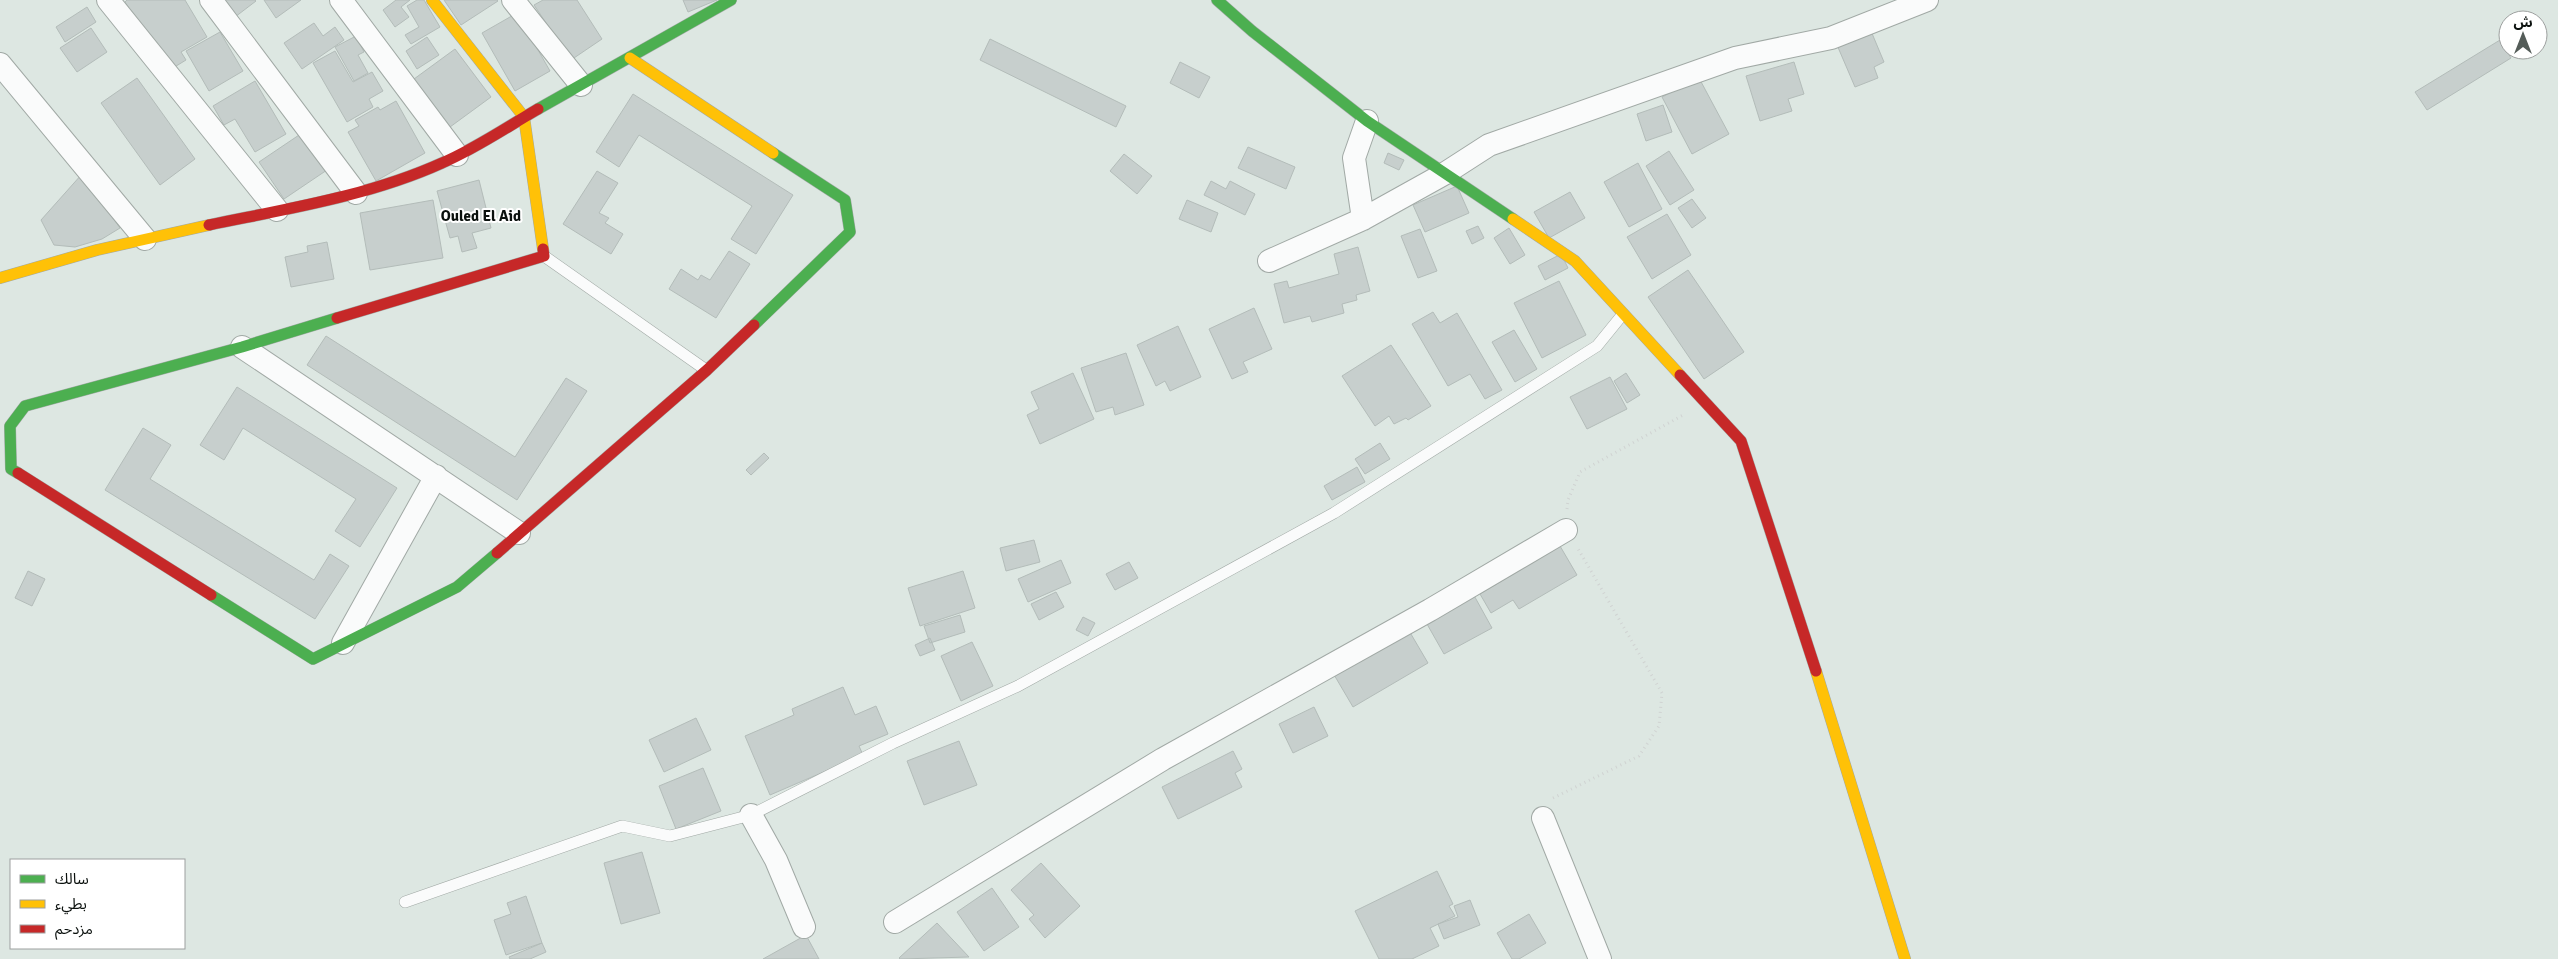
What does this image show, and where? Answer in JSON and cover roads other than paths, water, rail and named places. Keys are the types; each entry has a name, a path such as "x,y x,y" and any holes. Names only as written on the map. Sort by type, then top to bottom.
{"street":[{"path":"108,0 277,210"},
{"path":"211,0 356,193"},
{"path":"341,0 457,155"},
{"path":"432,0 524,117 544,256 242,347 25,406 10,426 11,469 312,659 457,587 707,370 850,232 845,200 630,58"},
{"path":"513,0 581,85"},
{"path":"0,278 145,239 356,193 419,173 457,155 731,0"},
{"path":"1217,0 1252,31 1367,121 1575,261 1741,441 1776,544 1905,959"},
{"path":"1269,261 1363,219 1444,174 1489,145 1735,58 1831,38 1927,0"},
{"path":"0,64 145,239"},
{"path":"1363,219 1354,158 1367,121"},
{"path":"242,347 519,533"},
{"path":"343,643 436,476"},
{"path":"895,922 1163,759 1430,610 1566,530"},
{"path":"751,815 776,860 804,927"},
{"path":"1544,818 1600,959"}],"lane":[{"path":"544,256 707,370"},
{"path":"405,902 622,826 670,836 751,815 894,743 1018,686 1334,513 1597,346 1623,314"}],"district":[{"name":"Ouled El Aid","path":"481,216"}]}
